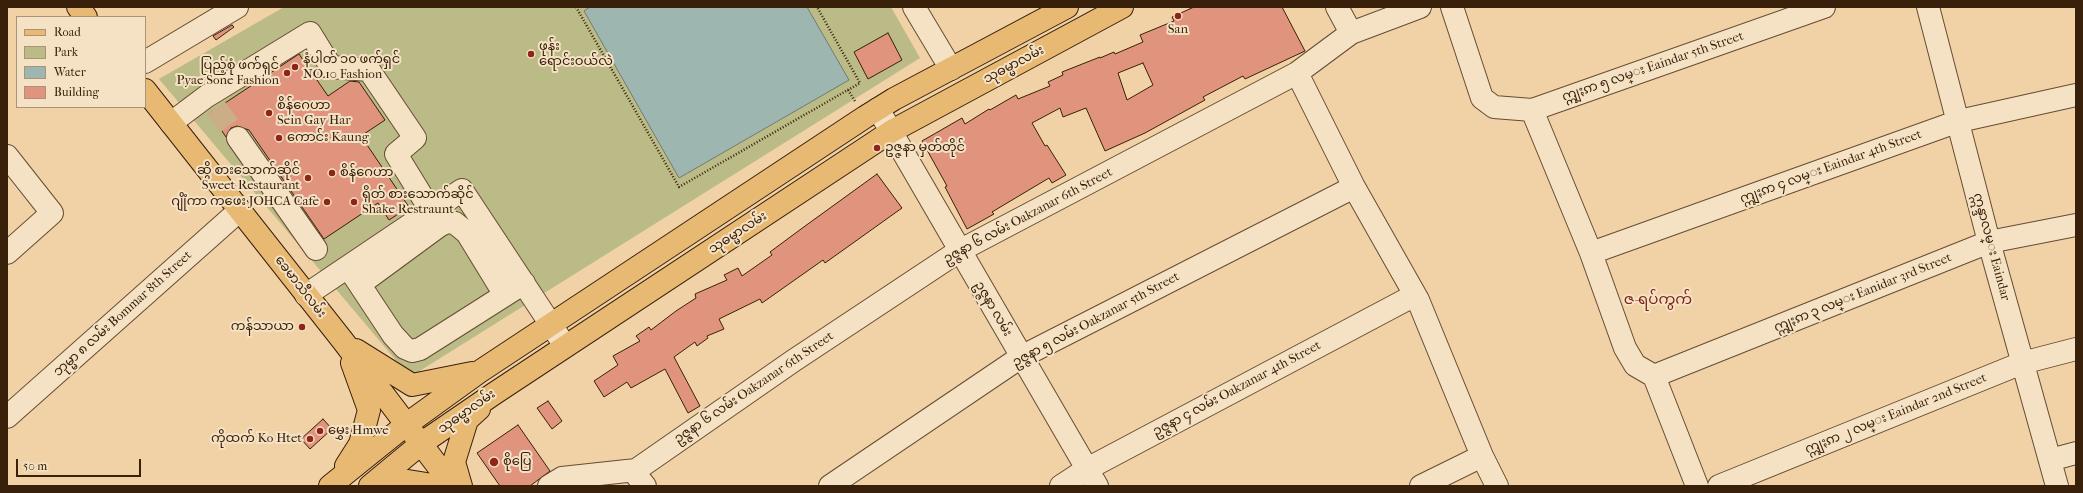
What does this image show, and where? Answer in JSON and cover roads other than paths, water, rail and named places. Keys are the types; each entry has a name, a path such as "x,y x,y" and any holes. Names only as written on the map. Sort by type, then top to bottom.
{"main road":[{"path":"78,7 85,16"},
{"name":"သုဓမ္မာလမ်း","path":"334,483 407,424 479,372 878,108 1067,7"},
{"name":"သုဓမ္မာလမ်း","path":"370,486 422,443 494,393 892,132 1122,7"},
{"name":"ခေမာသီလမ်း","path":"146,91 422,443 453,486"},
{"path":"343,342 412,385 479,372"},
{"path":"334,483 360,444 369,410 343,342"},
{"path":"461,486 454,462 467,420 494,393"},
{"path":"387,486 402,480 439,486"}],"street":[{"path":"146,61 237,7"},
{"path":"914,7 950,69"},
{"path":"1337,7 1351,33"},
{"name":"ဥဇ္ဇနာ ၆ လမ်း Oakzanar 6th Street","path":"641,478 793,361 959,251 1297,73 1351,33 1420,7"},
{"name":"ဣျႏၵာ ၅ လမ္း Eaindar 5th Street","path":"1452,7 1482,98 1494,107 1532,110 1824,7"},
{"name":"ဣန္ဒာလမ္း Eaindar","path":"1928,7 1959,121 1989,242 2050,460 2054,485"},
{"path":"171,123 212,102 310,33 331,67 369,70 415,138 396,154 431,211"},
{"path":"1297,73 1354,187 1415,295 1482,456 1497,486"},
{"name":"ဣျႏၵာ ၄ လမ္း Eaindar 4th Street","path":"1591,253 1959,121 2076,95"},
{"name":"ဥဇ္ဇနာ လမ်း","path":"878,108 959,251 1092,477"},
{"path":"1532,110 1591,253 1624,348 1635,365 1654,376 1697,486"},
{"path":"238,138 316,249"},
{"path":"7,156 52,213 7,253"},
{"name":"ဥဇ္ဇနာ ၅ လမ်း Oakzanar 5th Street","path":"830,486 1022,357 1354,187"},
{"path":"354,275 431,211 462,190 552,324 565,346"},
{"name":"ဘုမ္မာ ၈ လမ်း Bommar 8th Street","path":"7,417 240,210"},
{"path":"306,295 354,275 439,226 451,222 461,226 467,233 505,295"},
{"name":"ဣျႏၵာ ၃ လမ္း Eanidar 3rd Street","path":"1654,376 1989,242 2076,225"},
{"path":"354,275 393,335 405,348 412,351 420,350 524,283"},
{"name":"ဥဇ္ဇနာ ၄ လမ်း Oakzanar 4th Street","path":"1061,486 1092,477 1415,295"},
{"name":"ဣျႏၵာ ၂ လမ္း Eaindar 2nd Street","path":"1719,486 2022,363 2076,349"},
{"path":"2050,460 2076,453"},
{"path":"1421,486 1482,456"},
{"path":"549,486 562,478 641,478"}],"water":[{"path":"590,7 807,7 849,80 679,178 584,11"}],"tunnel":[{"path":"216,108 238,138"}],"place":[{"name":"San","path":"1178,16"},
{"name":"ဖုန်း ရောင်းဝယ်လဲ","path":"531,54"},
{"name":"နံပါတ် ၁၀ ဖက်ရှင် NO.10 Fashion","path":"295,67"},
{"name":"ပြည့်စုံ ဖက်ရှင် Pyae Sone Fashion","path":"287,73"},
{"name":"စိန်ဂေဟာ Sein Gay Har","path":"269,113"},
{"name":"ကောင်း Kaung","path":"279,138"},
{"name":"ဥဇ္ဇနာ မှတ်တိုင်","path":"877,148"},
{"name":"စိန်ဂေဟာ","path":"332,173"},
{"name":"ဆွိ စားသောက်ဆိုင် Sweet Restaurant","path":"308,178"},
{"name":"ဂျိုံကာ ကဖေး JOHCA Cafe","path":"327,202"},
{"name":"ရှိတ် စားသောက်ဆိုင် Shake Restraunt","path":"354,202"},
{"name":"ကန်သာယာ","path":"302,327"},
{"name":"မွှေး Hmwe","path":"320,431"},
{"name":"ကိုထက် Ko Htet","path":"310,439"},
{"name":"စိုပြေ","path":"494,462"}],"district":[{"name":"ဇ-ရပ်ကွက်","path":"1658,300"}]}
